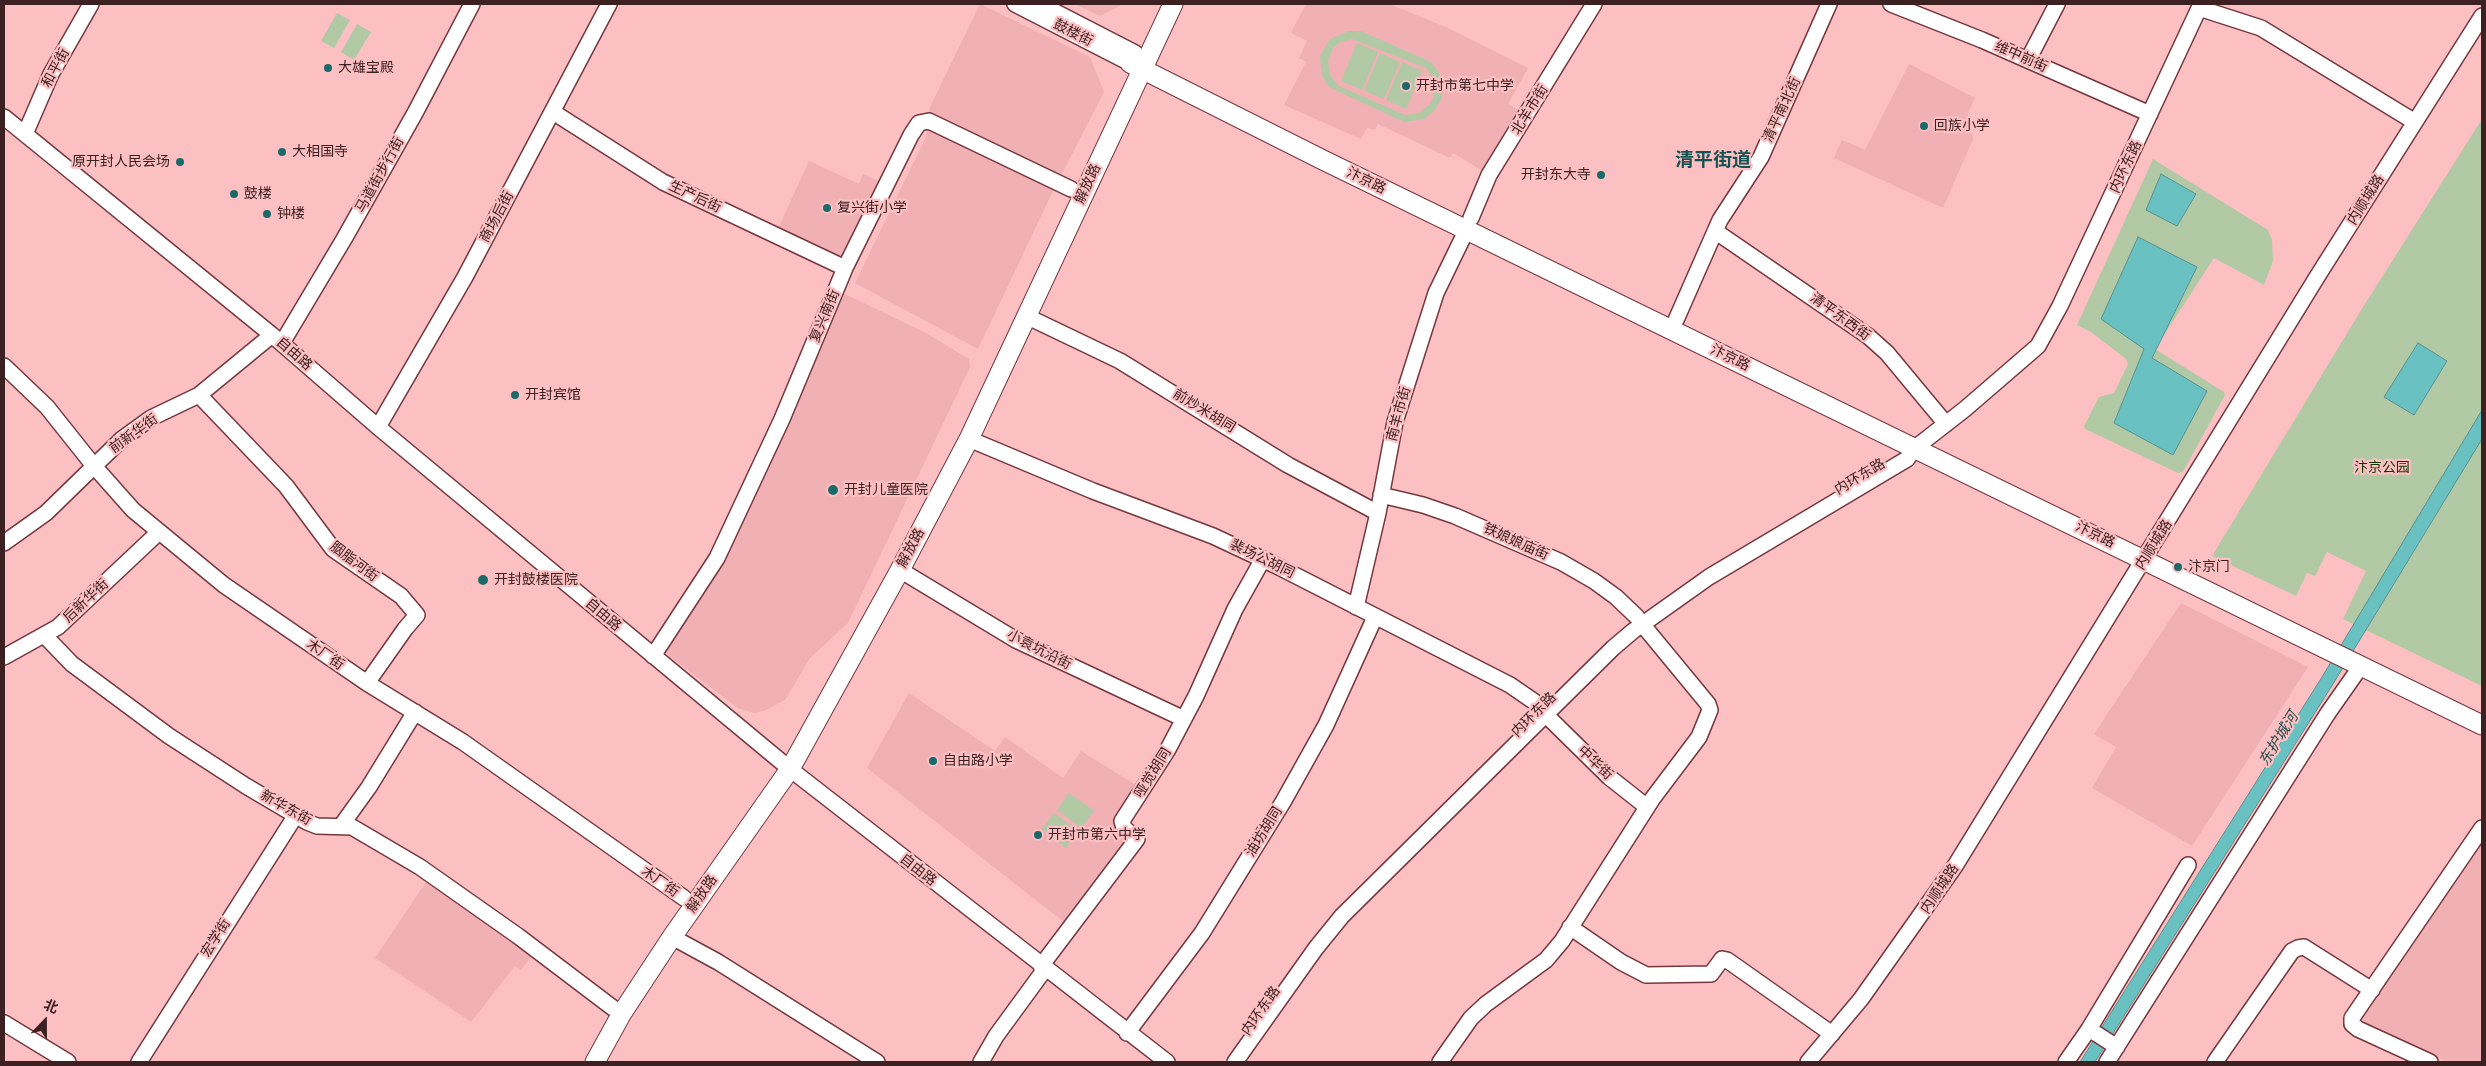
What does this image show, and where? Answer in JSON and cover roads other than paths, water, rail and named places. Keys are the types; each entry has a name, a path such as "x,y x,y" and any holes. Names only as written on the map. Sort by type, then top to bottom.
{"main road":[{"name":"解放路","path":"595,1062 622,1013 785,765 900,570 969,439 1026,316 1138,60 1160,4"},
{"name":"解放路","path":"583,1062 613,1008 684,898 785,765 954,441 1071,189 1138,60 1173,4"},
{"name":"汴京路","path":"1138,60 1469,224 2335,645 2360,660"},
{"name":"汴京路","path":"1469,224 1676,320 1920,444"},
{"path":"2360,660 2482,711"},
{"path":"2360,660 2482,725"}],"street":[{"name":"和平街","path":"25,134 52,74 91,4"},
{"name":"马道街步行街","path":"277,339 349,231 415,113 472,4"},
{"name":"商场后街","path":"378,427 465,277 609,4"},
{"name":"鼓楼街","path":"1015,4 1138,60"},
{"name":"鼓楼街","path":"1040,4 1138,60"},
{"name":"北羊市街","path":"1469,224 1489,175 1594,4"},
{"name":"清平南北街","path":"1676,320 1715,231 1760,157 1829,4"},
{"name":"维中前街","path":"1892,4 2028,60 2150,114"},
{"path":"2028,60 2057,4"},
{"path":"2200,6 2261,28 2415,122"},
{"name":"内环东路","path":"1235,1062 1320,942 1342,916 1544,711 1607,642 1640,621 1713,566 1898,455 1920,444 2025,358 2042,339 2060,306 2200,6"},
{"name":"内顺城路","path":"1808,1062 1867,991 1956,866 2482,16"},
{"name":"生产后街","path":"553,112 663,182 845,268"},
{"name":"复兴南街","path":"653,656 717,558 782,419 845,268 911,135 919,123 929,121 1071,189"},
{"name":"自由路","path":"6,123 25,134 277,339 378,427 785,765 1127,1033 1167,1062"},
{"name":"南羊市街","path":"1356,607 1378,513 1395,422 1436,293 1469,224"},
{"name":"清平东西街","path":"1715,231 1868,336 1887,353 1946,424"},
{"name":"前炒米胡同","path":"1026,316 1126,364 1288,465 1378,513"},
{"name":"前新华街","path":"4,543 46,513 122,439 151,418 199,396 277,339"},
{"name":"木厂街","path":"4,366 47,407 94,466 133,510 224,585 367,683 463,742 684,898"},
{"name":"胭脂河街","path":"199,396 286,486 333,549 401,596 417,615 367,683"},
{"name":"裴场公胡同","path":"969,439 1084,488 1213,536 1264,560 1510,685 1544,711"},
{"name":"铁娘娘庙街","path":"1381,495 1423,505 1455,516 1561,562 1594,581 1616,597 1640,621 1708,704 1710,710 1696,744 1647,807"},
{"name":"后新华街","path":"6,651 58,627 159,532"},
{"name":"哑觉胡同","path":"1043,967 1137,839 1124,828 1122,821 1168,751 1235,609 1264,560"},
{"name":"小袁坑沿街","path":"900,570 1016,640 1184,719"},
{"name":"油坊胡同","path":"1127,1033 1202,933 1283,802 1331,716 1375,617"},
{"name":"新华东街","path":"44,635 72,664 169,736 296,815 318,826 341,826 358,830 420,867 518,936 613,1008"},
{"path":"2066,1062 2103,1038 2328,713 2360,660"},
{"name":"内环东路","path":"1224,1062 1309,943 1336,910 1544,711"},
{"name":"中华街","path":"1544,711 1609,777 1647,807"},
{"path":"341,826 369,787 415,712"},
{"path":"1440,1062 1471,1018 1486,1004 1546,960 1570,927 1647,807"},
{"name":"宏学街","path":"139,1062 296,815"},
{"path":"2430,1062 2352,1024 2352,1018 2482,828"},
{"path":"2107,1062 2103,1038 2188,865"},
{"path":"1570,927 1621,962 1646,975 1711,974 1722,960 1727,960 1832,1034"},
{"path":"672,936 718,962 877,1062"},
{"path":"2215,1062 2292,952 2298,948 2304,947 2372,990"},
{"path":"981,1062 996,1036 1043,967"},
{"path":"4,1023 68,1062"}],"water":[{"path":"2161,174 2196,194 2177,226 2146,210"},
{"path":"2138,237 2197,267 2152,358 2207,391 2173,455 2114,423 2144,349 2101,319"},
{"path":"2418,343 2447,361 2414,415 2384,397"},
{"path":"2482,410 2482,439 2333,684 2095,1062 2080,1062 2322,677"}],"place":[{"name":"大雄宝殿","path":"328,68"},
{"name":"开封市第七中学","path":"1406,86"},
{"name":"回族小学","path":"1924,126"},
{"name":"大相国寺","path":"282,152"},
{"name":"原开封人民会场","path":"180,162"},
{"name":"开封东大寺","path":"1601,175"},
{"name":"鼓楼","path":"234,194"},
{"name":"复兴街小学","path":"827,208"},
{"name":"钟楼","path":"267,214"},
{"name":"开封宾馆","path":"515,395"},
{"name":"开封儿童医院","path":"833,490"},
{"name":"汴京门","path":"2178,567"},
{"name":"开封鼓楼医院","path":"483,580"},
{"name":"自由路小学","path":"933,761"},
{"name":"开封市第六中学","path":"1038,835"}],"district":[{"name":"清平街道","path":"1713,161"}],"park label":[{"name":"汴京公园","path":"2382,468"}],"water label":[{"name":"东护城河","path":"2279,739"}]}
